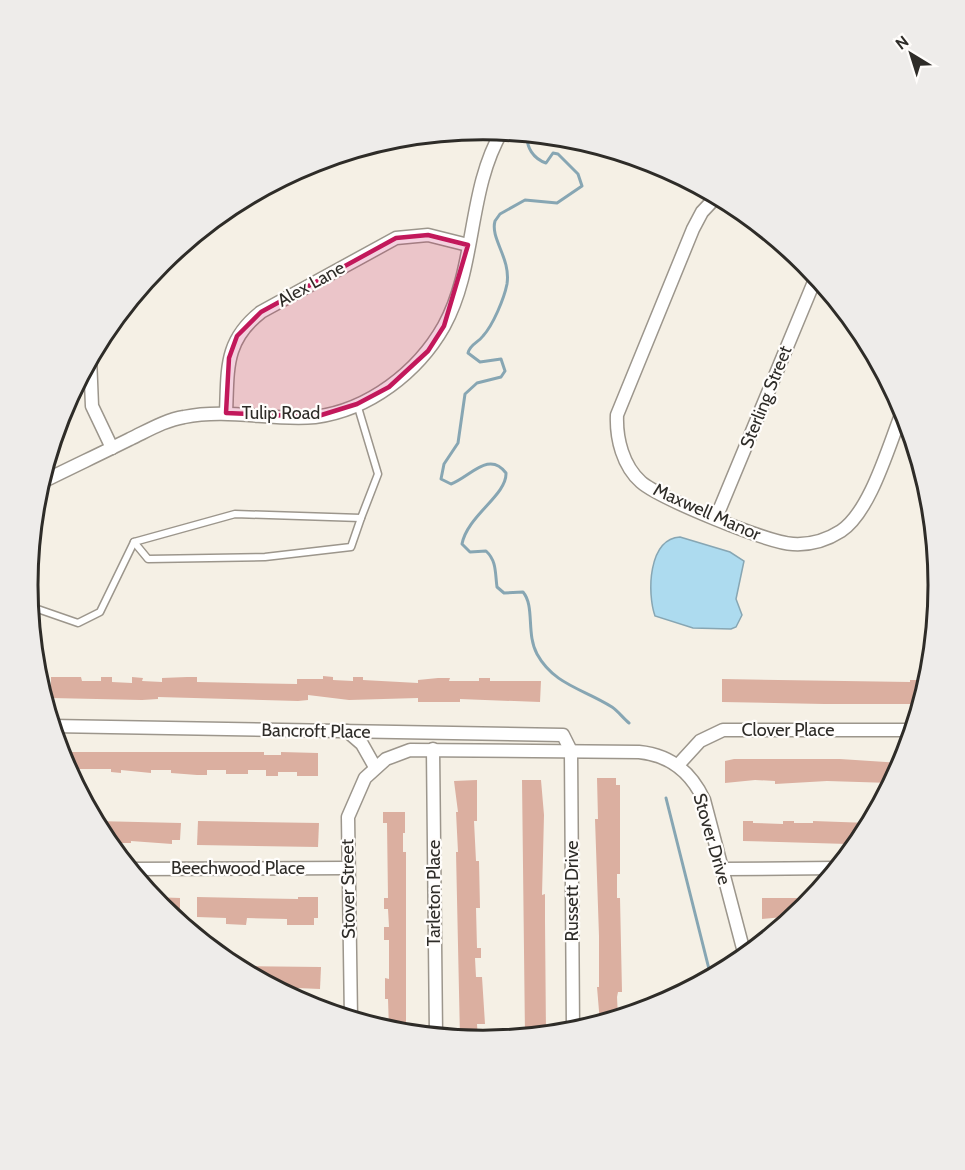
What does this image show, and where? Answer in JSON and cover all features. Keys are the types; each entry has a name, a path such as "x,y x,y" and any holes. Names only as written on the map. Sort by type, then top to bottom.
{"street":[{"name":"Tulip Road","path":"51,478 183,417 225,413 315,417 357,404 388,387 429,351 454,302 487,163 498,141"},
{"name":"Maxwell Manor","path":"710,203 702,212 693,229 620,404 616,427 625,459 641,482 662,496 769,540 793,544 824,540 842,530 863,506 897,424"},
{"name":"Alex Lane","path":"225,413 233,344 244,326 261,312 396,238 428,235 468,245"},
{"name":"Sterling Street","path":"717,518 812,287"},
{"path":"91,374 92,406 112,448"},
{"name":"Bancroft Place","path":"60,726 562,735 571,751"},
{"name":"Clover Place","path":"678,765 700,741 723,730 903,730"},
{"path":"347,731 362,744 375,767"},
{"name":"Stover Street","path":"347,1009 346,829 351,805 361,783 375,767 398,753 433,749 571,751"},
{"name":"Tarleton Place","path":"433,749 436,1027"},
{"name":"Stover Drive","path":"571,751 644,753 678,765 693,780 704,800 742,946"},
{"name":"Russett Drive","path":"571,751 573,1020"},
{"name":"Beechwood Place","path":"140,869 347,868"},
{"path":"722,869 826,868"}],"lane":[{"path":"134,542 148,559 265,557 351,548 378,474 357,404"},
{"path":"38,609 78,623 100,612 134,542 235,514 361,518"}],"highlighted area":[{"path":"428,235 468,245 444,326 428,351 389,387 357,404 315,417 226,413 229,358 237,336 261,312 396,238"}],"water":[{"path":"680,537 730,552 744,561 736,599 742,615 736,627 731,629 693,628 655,616 652,606 651,581 656,557 661,547 669,540"}],"building":[{"path":"323,676 333,677 333,680 353,681 353,677 363,677 363,680 418,683 418,680 438,678 450,678 449,681 479,681 479,678 490,678 490,681 541,681 540,702 460,699 460,702 418,702 418,698 349,700 308,695 308,700 298,701 158,697 158,699 142,700 53,698 51,692 51,677 81,677 82,681 101,681 101,677 112,677 112,682 132,683 132,677 143,678 142,681 162,682 162,678 197,677 197,682 297,684 297,679 323,679"},
{"path":"722,679 910,682 910,680 917,680 911,704 722,702"},
{"path":"70,752 264,752 264,755 281,755 281,752 318,753 318,776 297,776 297,772 278,772 278,776 266,776 266,770 248,770 248,774 226,774 226,770 207,770 207,775 197,775 171,773 171,770 151,770 151,773 121,770 121,773 111,772 111,769 77,769"},
{"path":"734,759 840,759 891,762 882,783 827,781 775,784 775,781 755,780 725,783 725,761"},
{"path":"597,778 616,778 616,785 620,785 620,874 617,874 617,898 620,898 622,992 618,992 618,1009 599,1015 595,819 598,819"},
{"path":"477,780 477,821 474,821 476,861 479,861 480,908 476,908 477,948 481,948 481,958 475,958 476,977 482,977 485,1024 477,1024 477,1030 460,1029 456,852 458,852 456,812 458,812 454,781"},
{"path":"522,780 541,780 544,815 542,895 545,894 546,1025 525,1028"},
{"path":"383,812 405,812 403,852 406,852 406,1023 389,1019 388,999 385,999 385,978 389,979 389,940 384,940 384,927 389,927 388,909 384,909 384,898 388,898 387,823 383,823"},
{"path":"105,821 181,823 180,840 172,840 172,844 131,841 131,843 120,843"},
{"path":"198,821 319,823 318,847 197,845"},
{"path":"743,821 783,824 783,821 859,823 845,844 743,841"},
{"path":"166,897 180,898 180,911"},
{"path":"197,897 298,899 298,897 318,897 318,918 314,918 314,925 287,925 287,919 247,918 246,925 226,924 226,918 197,917"},
{"path":"762,898 799,898 779,917 762,919"},
{"path":"254,966 321,967 320,989 294,988"}],"waterway":[{"path":"528,143 534,155 546,163 553,153 558,154 578,174 582,186 557,203 525,200 500,214 495,221 495,235 506,266 507,284 491,325 468,353 480,362 501,359 505,371 501,377 477,383 465,394 458,443 444,464 441,479 451,484 479,467 493,464 506,473 505,481 471,524 462,544 470,552 486,551 490,555 495,568 497,587 504,593 523,592 529,605 534,646 537,654 552,673 612,707 629,723"},
{"path":"666,798 709,968"}]}
